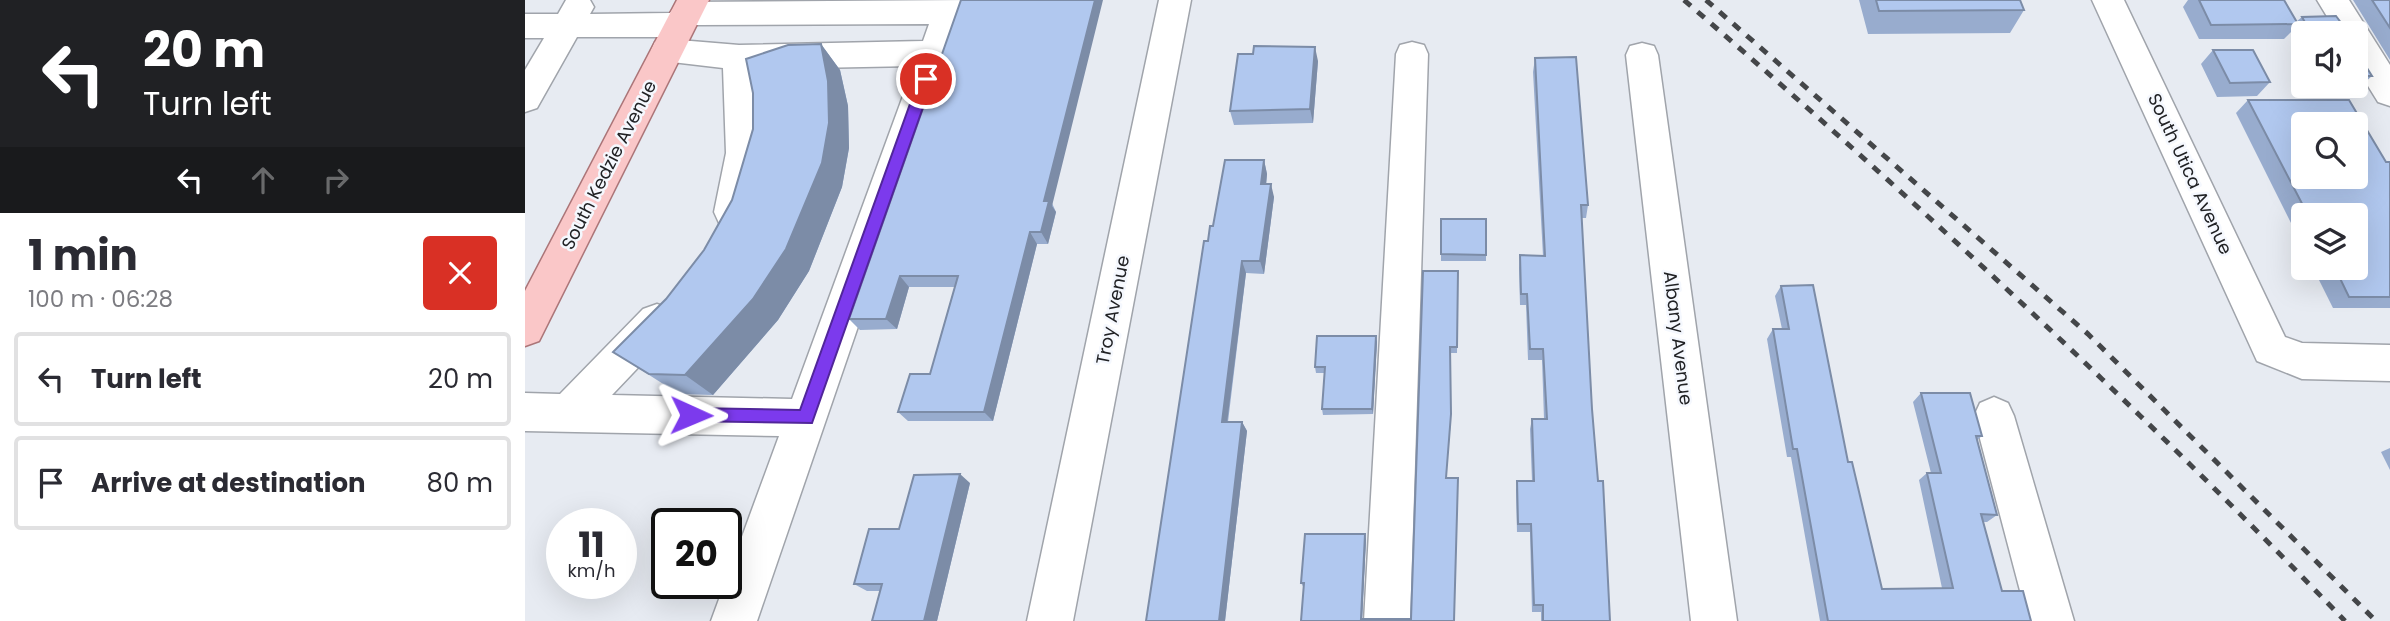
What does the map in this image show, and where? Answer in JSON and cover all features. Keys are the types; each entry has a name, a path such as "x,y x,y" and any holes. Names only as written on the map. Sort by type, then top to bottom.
{"main road":[{"name":"South Kedzie Avenue","path":"525,330 682,22"}],"street":[{"name":"Troy Avenue","path":"1050,621 1175,0"},
{"name":"South Utica Avenue","path":"2108,0 2271,349 2302,361 2390,363"},
{"path":"2333,0 2346,21"},
{"path":"525,26 575,13 682,22 939,6 935,53 734,621"},
{"path":"525,99 575,13"},
{"path":"682,22 739,57 935,53"},
{"path":"1387,621 1412,54"},
{"name":"Albany Avenue","path":"1642,55 1714,621"},
{"path":"720,239 731,218 744,172 744,114 739,57"},
{"path":"2368,58 2390,93"},
{"path":"569,413 634,348 674,299"},
{"path":"525,412 806,418"},
{"path":"1994,416 2051,621"}],"building":[{"path":"961,0 1095,0 1044,201 1049,201 1041,232 1030,232 984,412 898,412 910,374 930,374 958,276 900,276 886,319 849,319"},
{"path":"1876,0 2020,0 2024,10 1879,11"},
{"path":"2199,0 2284,0 2296,21 2291,21 2291,24 2211,25"},
{"path":"2372,0 2390,0 2390,28"},
{"path":"2336,16 2340,21 2304,21 2302,17"},
{"path":"821,44 828,81 829,123 822,163 786,249 753,299 685,375 649,374 613,352 666,299 704,250 732,200 753,129 753,93 746,59 788,45"},
{"path":"1254,46 1315,47 1310,109 1230,111 1238,54 1253,54"},
{"path":"2213,50 2253,50 2270,82 2230,83"},
{"path":"1576,57 1588,205 1581,205 1592,409 1598,481 1603,481 1610,621 1543,621 1543,605 1534,605 1531,524 1518,524 1517,481 1534,481 1532,419 1547,419 1543,349 1530,349 1527,294 1521,294 1520,255 1545,256 1535,58"},
{"path":"2248,100 2349,100 2356,112 2291,112 2291,182"},
{"path":"2368,132 2386,162 2390,162 2390,297 2349,297 2341,280 2368,280 2368,203 2302,203 2294,189 2368,189"},
{"path":"1225,160 1264,160 1261,184 1271,184 1260,261 1242,261 1222,422 1242,422 1219,621 1146,621 1204,241 1208,241 1210,226 1213,226"},
{"path":"1441,219 1486,219 1486,255 1441,254"},
{"path":"1423,271 1458,271 1457,347 1450,347 1451,414 1446,478 1458,478 1454,621 1301,621 1305,534 1365,534 1361,619 1411,619"},
{"path":"1813,285 1848,462 1852,462 1882,589 1953,588 1927,473 1941,473 1921,393 1970,393 1982,436 1976,436 1997,515 1981,514 2002,591 2023,591 2031,621 1828,621 1797,449 1793,449 1773,329 1789,329 1781,286"},
{"path":"1317,336 1376,336 1372,409 1322,409 1325,367 1315,367"},
{"path":"960,474 924,621 872,621 882,584 854,584 869,529 899,529 914,475"}],"railway":[{"path":"1684,0 2022,303 2185,460 2345,621"},
{"path":"1706,0 2088,334 2376,621"}],"route":[{"path":"691,415 806,418 926,79"}]}
